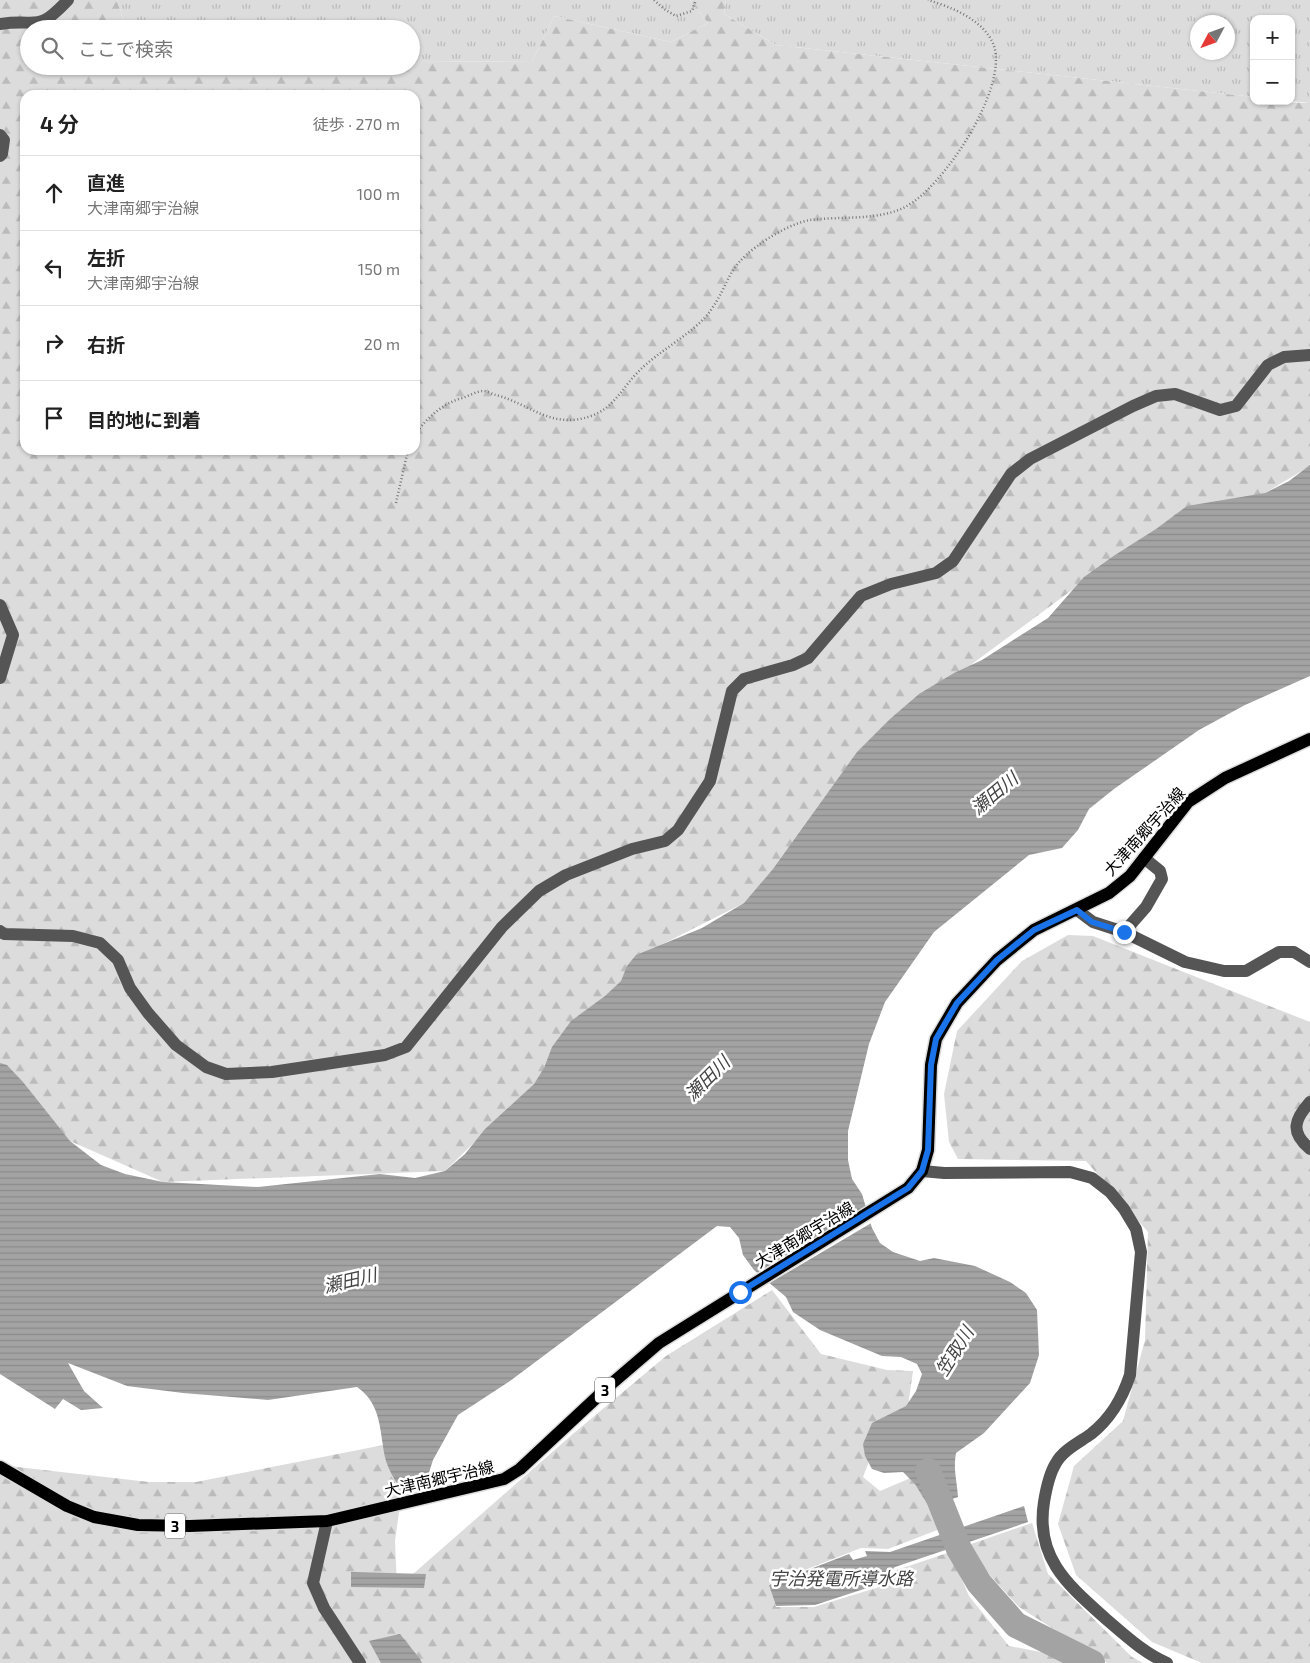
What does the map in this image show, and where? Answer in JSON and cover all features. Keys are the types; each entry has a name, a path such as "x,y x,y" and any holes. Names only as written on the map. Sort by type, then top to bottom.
{"main road":[{"name":"大津南郷宇治線","path":"0,1467 67,1506 94,1517 138,1525 190,1526 327,1520 473,1488 504,1479 520,1469 610,1385 659,1343 874,1211 908,1188 922,1171 928,1150 931,1065 936,1039 957,1003 997,960 1034,930 1109,893 1130,876 1188,802 1225,778 1310,739"}],"street":[{"path":"48,20 52,18 68,0"},
{"path":"0,24 20,24"},
{"path":"0,135 4,140 0,156"},
{"path":"0,931 4,934 73,936 100,942 118,960 130,988 148,1014 176,1045 206,1067 226,1074 272,1072 376,1056 406,1046 502,927 539,891 566,875 632,849 665,841 678,830 710,781 732,691 744,678 793,665 808,658 861,596 891,584 936,573 953,561 1011,474 1030,458 1156,396 1175,394 1220,410 1236,406 1268,365 1284,357 1310,355"},
{"path":"0,605 13,635 0,678"},
{"path":"1124,932 1146,907 1162,878 1160,871 1144,858"},
{"path":"1077,910 1092,922 1124,932 1185,962 1224,971 1246,971 1279,952 1294,952 1310,962"},
{"path":"1310,1102 1297,1118 1296,1128 1301,1142 1310,1149"},
{"path":"922,1171 944,1173 1070,1172 1092,1178 1110,1192 1124,1209 1136,1229 1142,1252 1130,1375 1124,1393 1110,1417 1056,1462 1047,1488 1041,1520 1045,1545 1054,1566 1073,1589 1151,1656 1167,1663"},
{"path":"327,1520 313,1583 324,1608 360,1663"}],"path":[{"path":"654,0 676,16 692,11 696,0"},
{"path":"420,427 428,417 452,401 483,391 508,398 544,417 570,420 591,416 615,402 636,373 711,310 732,268 756,247 783,231 808,220 884,213 904,207 922,195 954,160 984,110 994,73 994,46 979,25 950,7 928,0"},
{"path":"396,503 407,455"}],"green space":[{"path":"0,0 117,0 123,20 20,20 20,75 420,75 420,61 532,62 554,16 671,42 708,23 690,0 726,0 724,14 776,45 1250,97 1250,105 1310,103 1310,466 1265,493 1141,539 972,664 744,903 649,951 534,1084 445,1171 163,1182 70,1141 7,1065 0,1066"},
{"path":"117,0 690,0 708,23 671,42 554,16 532,62 420,61 420,20 123,20"},
{"path":"726,0 1310,0 1310,103 1295,101 1295,15 1250,15 1250,97 776,45 724,14"},
{"path":"1068,935 1093,936 1310,1022 1310,1663 1202,1663 1152,1642 1076,1575 1058,1524 1074,1466 1123,1421 1145,1340 1148,1232 1086,1161 958,1159 949,1142 944,1094 957,1031 1022,961"},
{"path":"772,1290 821,1354 887,1370 913,1371 906,1420 874,1448 863,1477 880,1491 913,1477 940,1529 888,1549 861,1548 769,1584 776,1607 814,1607 876,1588 887,1583 897,1570 950,1552 969,1596 1009,1646 1071,1658 1077,1663 0,1663 0,1465 149,1482 196,1482 409,1440 395,1541 397,1588 574,1433 666,1356"},
{"path":"1032,1523 1048,1574 1132,1657 1143,1663 1107,1663 1019,1607 975,1559 968,1545"}],"water":[{"name":"瀬田川","path":"1310,465 1310,676 1245,705 1199,730 1114,789 1089,809 1078,830 1062,848 1029,855 934,932 885,1002 869,1044 848,1131 848,1160 852,1179 862,1194 872,1228 880,1243 893,1252 920,1261 934,1258 975,1266 1010,1282 1026,1293 1037,1310 1039,1355 1030,1383 984,1433 956,1453 955,1470 958,1497 929,1507 915,1484 903,1472 884,1473 872,1469 865,1456 863,1444 872,1423 906,1406 916,1391 922,1374 917,1364 901,1357 882,1356 820,1330 793,1312 786,1297 754,1270 743,1255 739,1238 730,1227 717,1226 510,1381 458,1415 433,1460 427,1479 398,1485 386,1461 376,1411 372,1402 357,1387 268,1400 183,1393 127,1386 68,1363 84,1391 103,1408 81,1410 63,1399 55,1409 0,1374 0,1063 7,1065 23,1082 70,1141 101,1165 125,1174 163,1182 258,1187 380,1174 415,1178 445,1171 465,1154 485,1129 534,1084 544,1068 552,1047 571,1021 605,996 621,981 627,966 636,955 702,928 744,903 773,869 857,752 890,719 919,694 954,673 982,660 1048,618 1084,577 1187,506 1265,493 1289,481"},
{"name":"宇治発電所導水路","path":"1024,1506 1028,1522 895,1567 877,1584 874,1580 865,1583 867,1588 815,1605 776,1606 769,1585 849,1554 853,1560 867,1556 865,1551 890,1552"},
{"path":"351,1572 426,1574 424,1588 351,1587"},
{"path":"400,1634 422,1663 381,1663 369,1641"}],"pier":[{"path":"868,1205 873,1222 768,1284 755,1274"}],"waterway":[{"name":"笠取川","path":"928,1471 959,1549 979,1583 1016,1625 1092,1663"}],"route":[{"path":"740,1292 874,1211 908,1188 922,1171 928,1150 931,1065 936,1039 957,1003 997,960 1034,930 1077,910 1092,922 1124,932"}]}
